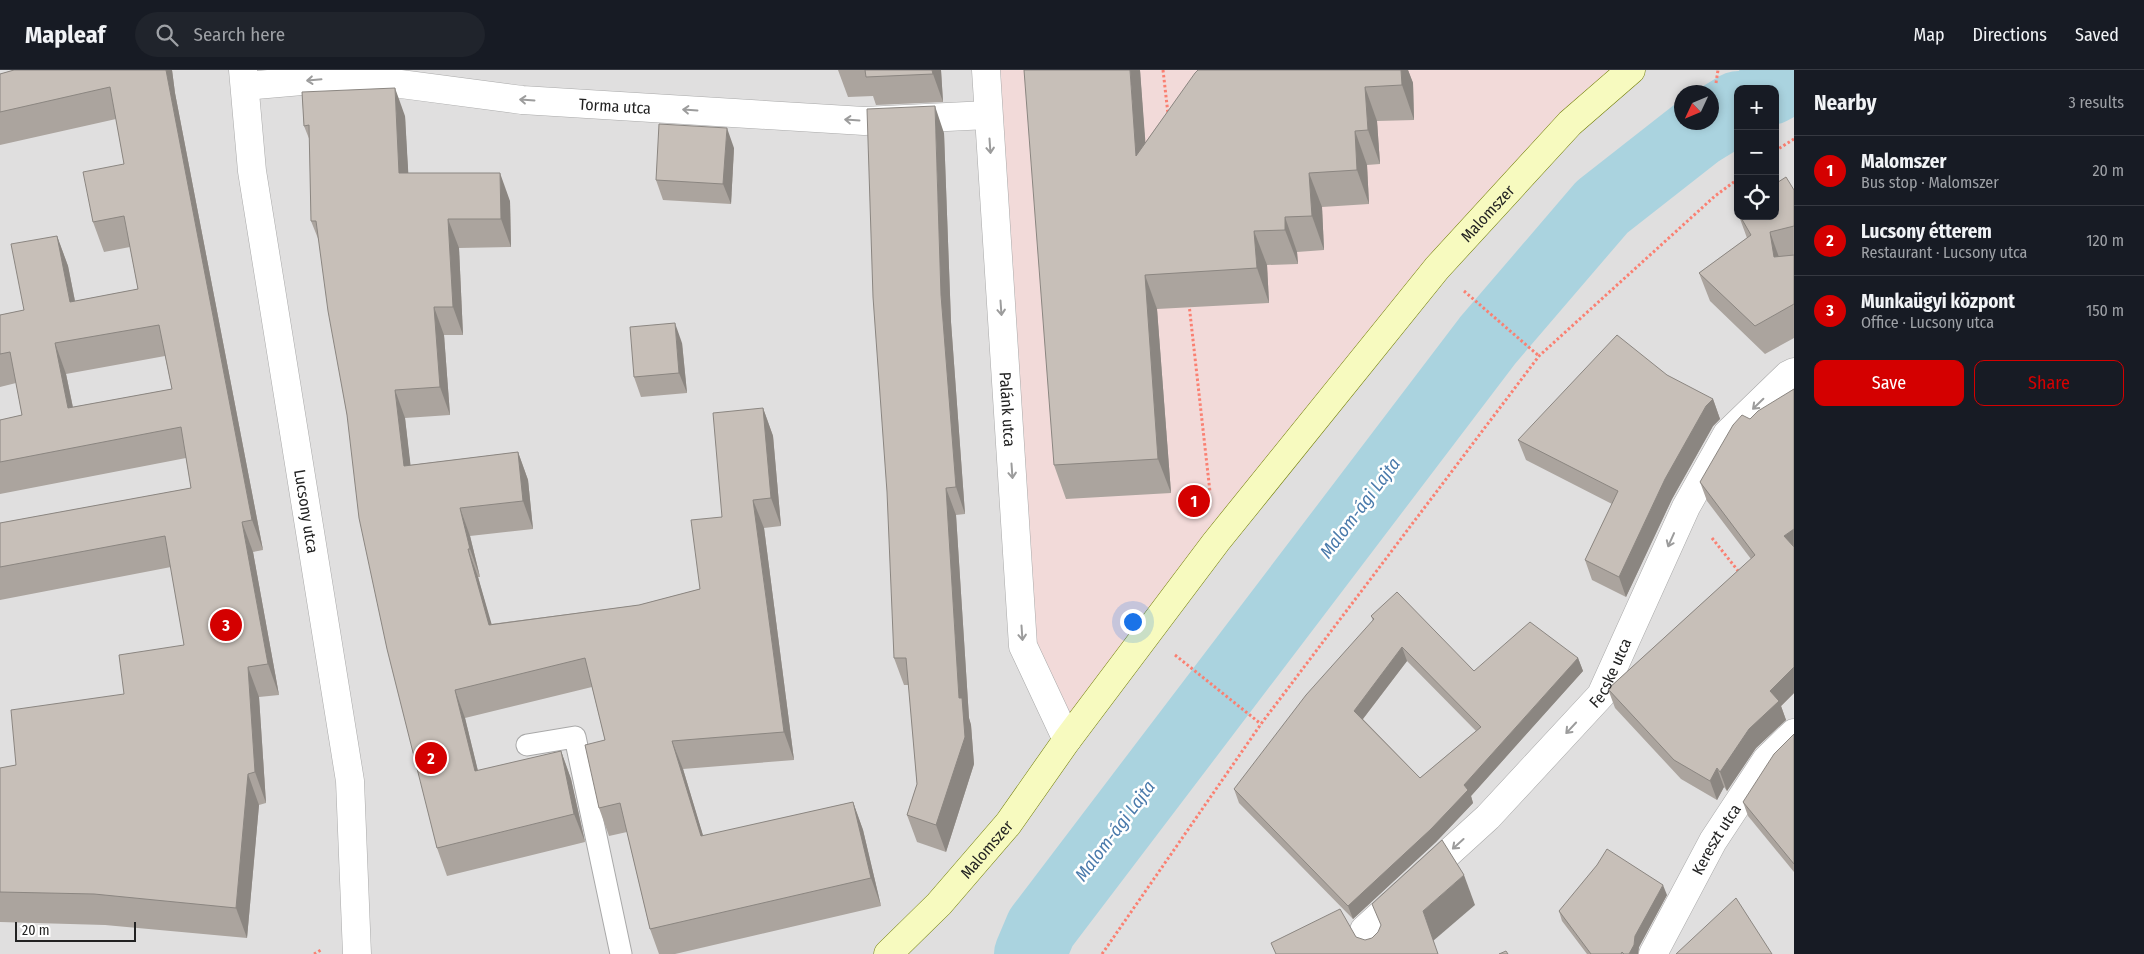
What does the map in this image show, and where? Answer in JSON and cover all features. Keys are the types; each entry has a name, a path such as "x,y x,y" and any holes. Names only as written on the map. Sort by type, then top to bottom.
{"street":[{"name":"Malomszer","path":"888,954 939,904 1008,824 1067,740 1216,542 1437,268 1570,123 1631,70"},
{"name":"Palánk utca","path":"986,75 1023,646 1067,740"},
{"name":"Torma utca","path":"244,78 348,77 522,100 864,121 988,115"},
{"name":"Lucsony utca","path":"244,78 252,171 350,781 357,954"},
{"name":"Fecske utca","path":"1370,942 1601,695 1686,507 1727,434 1788,375 1794,372"},
{"name":"Kereszt utca","path":"1653,954 1713,841 1767,759 1794,733"}],"lane":[{"path":"527,744 576,737 620,954"}],"path":[{"path":"1163,70 1168,119"},
{"path":"1716,83 1718,70"},
{"path":"1779,148 1794,139"},
{"path":"1102,954 1260,723 1539,356 1715,196 1734,181"},
{"path":"1188,296 1216,542"},
{"path":"1488,312 1539,356"},
{"path":"1686,507 1740,574"},
{"path":"1194,671 1260,723"}],"shaded area":[{"path":"0,70 1794,70 1794,954 0,954"},
{"path":"986,70 1631,70 1570,123 1067,740 1023,646"}],"building":[{"path":"14,70 166,70 252,520 242,522 268,664 248,667 255,772 248,774 236,908 94,894 0,892 0,768 16,765 11,710 124,694 119,655 184,645 165,536 0,567 0,523 191,488 181,427 0,462 0,420 22,415 10,352 0,354 0,315 24,310 11,244 57,236 70,302 138,289 124,216 93,222 83,172 124,164 110,87 0,112 0,74","holes":["159,325 172,389 68,408 55,343"]},
{"path":"865,70 932,70 933,74 866,77"},
{"path":"1024,70 1130,70 1136,156 1198,70 1401,70 1402,85 1365,87 1368,130 1355,131 1357,170 1309,173 1312,216 1285,217 1285,230 1254,231 1257,268 1145,275 1158,459 1054,465"},
{"path":"395,88 399,173 500,173 501,219 448,219 453,307 434,307 440,387 395,390 404,466 518,452 523,501 460,508 470,549 468,549 489,625 639,605 700,589 691,520 722,517 713,413 763,408 771,498 753,500 784,732 672,741 701,836 853,802 871,878 650,929 620,803 599,808 585,745 605,740 585,658 455,690 475,771 561,751 574,814 437,848 387,649 359,518 347,415 328,311 316,221 311,221 309,125 304,126 302,92"},
{"path":"935,106 941,295 956,487 946,488 959,698 962,698 965,737 936,825 907,815 917,784 906,658 894,658 887,492 873,297 867,109"},
{"path":"659,124 727,128 723,184 656,180"},
{"path":"1786,177 1794,190 1794,226 1770,232 1774,257 1794,255 1794,304 1755,326 1699,273 1751,235 1742,220 1779,220 1779,181"},
{"path":"675,323 679,373 634,377 630,327"},
{"path":"1617,335 1667,375 1713,399 1706,406 1665,479 1619,577 1585,560 1618,491 1518,440"},
{"path":"1794,389 1794,529 1784,536 1794,547 1794,667 1770,691 1779,701 1749,729 1720,772 1717,768 1710,781 1674,760 1608,689 1755,555 1700,482 1733,425 1742,415 1750,419 1758,411"},
{"path":"1397,592 1474,671 1530,622 1578,658 1464,785 1468,790 1431,829 1348,906 1234,789 1306,695 1374,619 1371,616","holes":["1402,647 1481,727 1420,778 1354,711"]},
{"path":"1794,734 1794,864 1743,802 1774,754"},
{"path":"1442,840 1464,875 1423,911 1438,954 1276,954 1271,943 1340,909 1356,937 1365,940 1372,938 1378,932 1381,925 1372,904"},
{"path":"1607,849 1663,885 1635,936 1634,945 1629,954 1622,952 1621,954 1591,954 1559,911 1597,865"},
{"path":"1736,898 1772,954 1676,954"}],"waterway":[{"name":"Malom-ági Lajta","path":"1777,85 1794,76"},
{"name":"Malom-ági Lajta","path":"1030,954 1041,928 1488,340 1602,207 1699,131 1734,109"}],"place":[{"name":"Malomszer","path":"1194,501"},
{"name":"Munkaügyi központ","path":"226,625"},
{"name":"Lucsony étterem","path":"431,758"}]}
